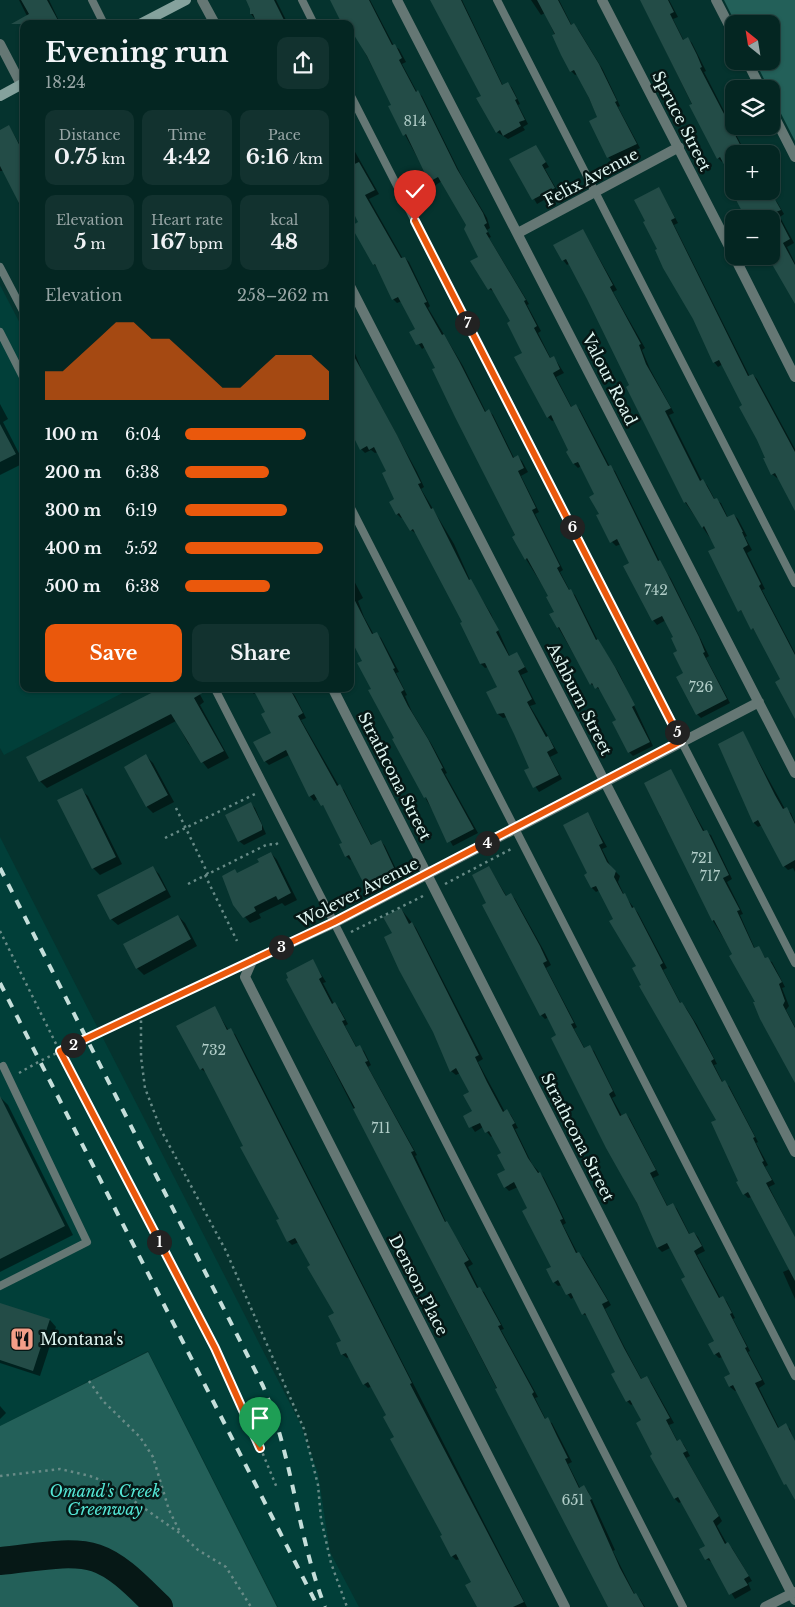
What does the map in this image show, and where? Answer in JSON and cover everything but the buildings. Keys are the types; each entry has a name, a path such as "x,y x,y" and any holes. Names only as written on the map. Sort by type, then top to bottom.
{"street":[{"path":"148,20 186,0"},
{"path":"202,0 213,20"},
{"name":"Valour Road","path":"397,0 795,773"},
{"name":"Spruce Street","path":"602,0 725,238"},
{"path":"716,0 725,18"},
{"path":"0,44 20,81"},
{"path":"0,96 20,87"},
{"path":"780,128 795,157"},
{"name":"Felix Avenue","path":"518,233 679,147"},
{"name":"Spruce Street","path":"739,265 795,377"},
{"name":"Ashburn Street","path":"354,294 795,1152"},
{"name":"Strathcona Street","path":"335,692 794,1595"},
{"name":"Wolever Avenue","path":"252,961 334,922 759,702"},
{"name":"Denson Place","path":"252,961 245,977 565,1607"},
{"path":"766,1607 794,1595"}],"lane":[{"path":"92,0 102,20"},
{"path":"302,0 312,20"},
{"path":"497,0 795,583"},
{"path":"354,102 795,963"},
{"path":"0,267 20,305"},
{"path":"0,332 20,371"},
{"path":"354,514 795,1376"},
{"path":"217,692 683,1607"},
{"path":"0,1286 87,1242 1,1065"}],"path":[{"path":"165,838 266,788"},
{"path":"176,808 237,941"},
{"path":"188,884 268,844 275,845 284,840 293,841"},
{"path":"0,931 60,1051 215,1348 244,1408 277,1488"},
{"path":"9,1079 60,1051 252,961"},
{"path":"141,1014 141,1057 145,1088 161,1130 230,1260 304,1430 318,1485 321,1518 331,1563 347,1607"},
{"path":"89,1381 103,1401 140,1438 153,1457 169,1510 181,1534"},
{"path":"0,1476 60,1469 90,1476 108,1484 181,1534 198,1550 226,1567 251,1607"}],"shaded area":[{"path":"0,285 20,323 20,692 124,692 4,755 0,748"},
{"path":"0,837 300,1423 318,1473 330,1552 359,1607 278,1607 148,1351 0,1426"}],"green space":[{"path":"724,0 795,0 795,141 780,112 780,80 764,80 760,70 780,70 780,15 732,15"},
{"name":"Omand's Creek Greenway","path":"148,1352 277,1607 0,1607 0,1426"}],"waterway":[{"path":"0,1561 61,1554 85,1555 96,1558 122,1573 159,1607"}],"railway":[{"path":"0,868 263,1386 281,1440 308,1552 325,1607"},
{"path":"0,983 318,1607"}],"place":[{"name":"Montana's","path":"22,1339"}],"route":[{"path":"260,1448 244,1408 215,1348 60,1051 334,922 681,741 415,221"}]}
